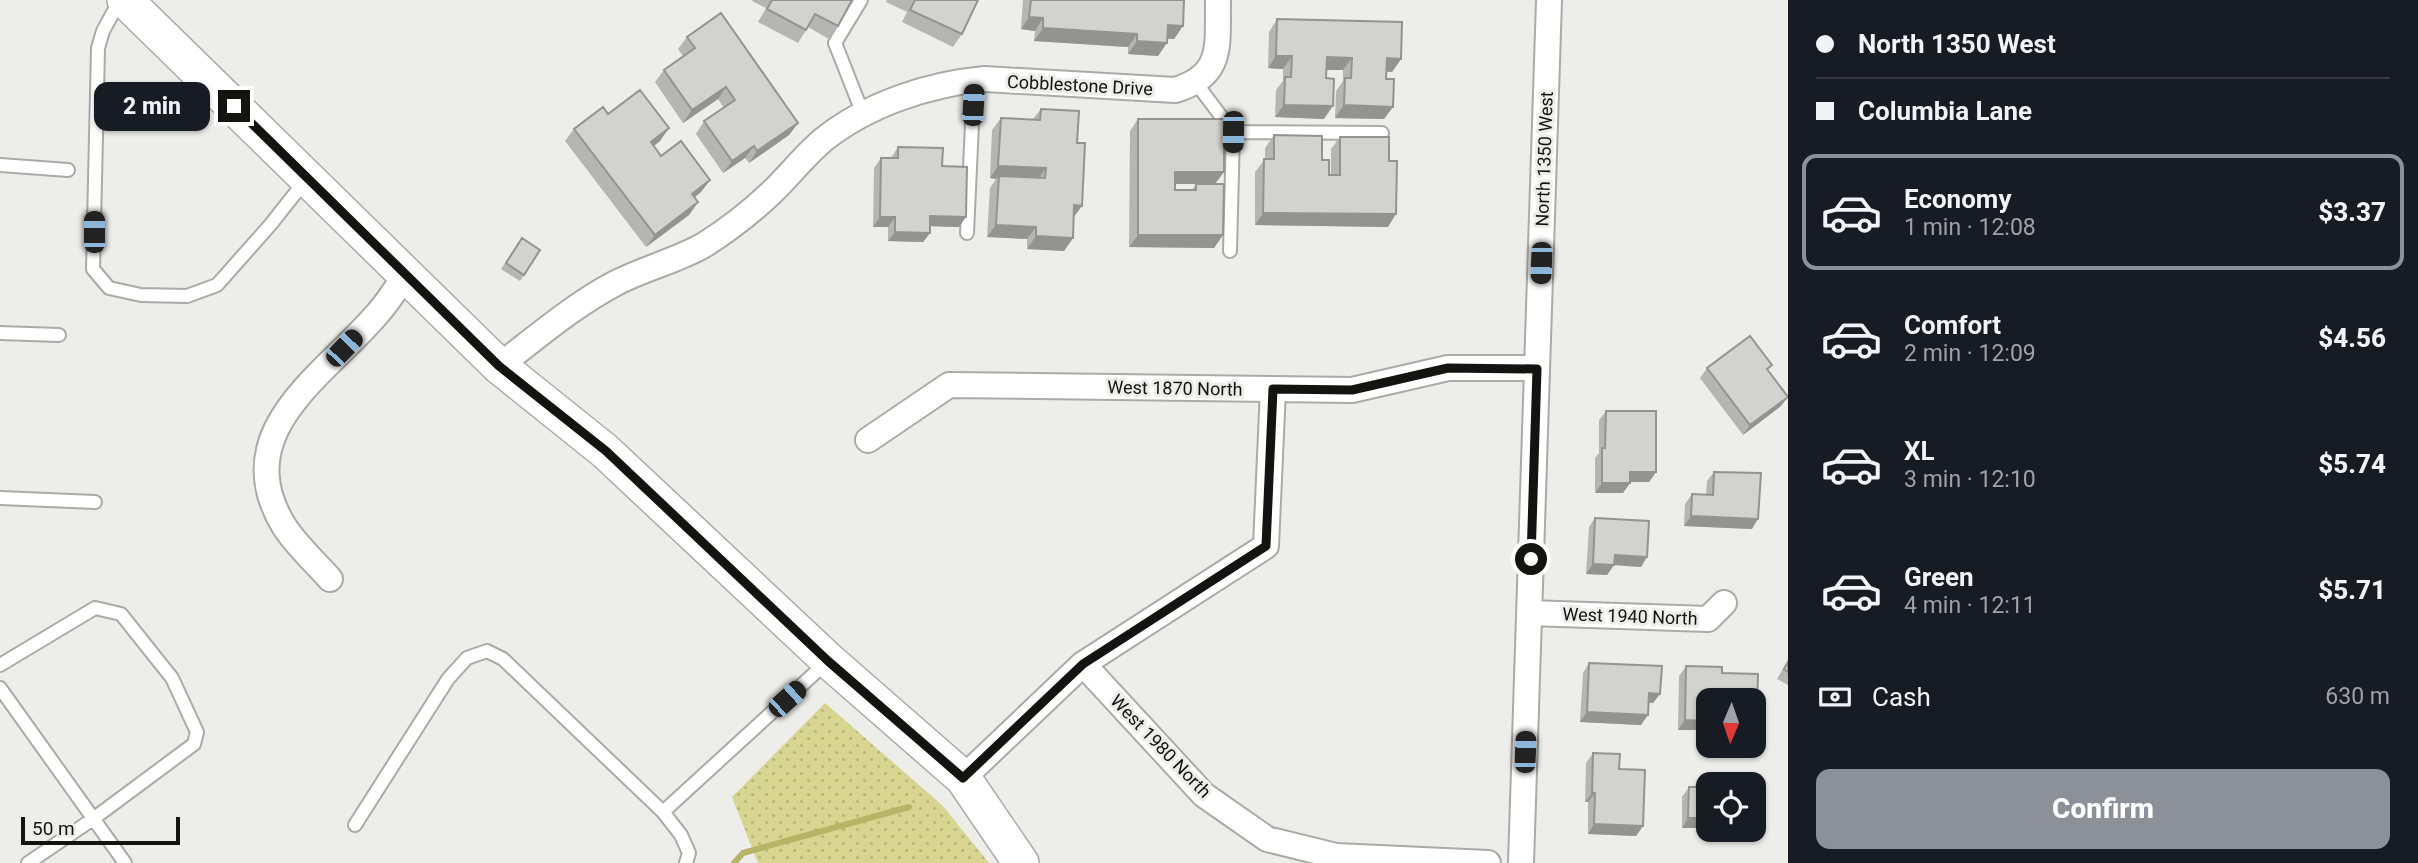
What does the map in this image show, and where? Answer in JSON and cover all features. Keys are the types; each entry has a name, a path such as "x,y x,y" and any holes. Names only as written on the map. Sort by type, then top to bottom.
{"main road":[{"path":"123,0 499,366 606,451 828,661 963,778 1021,863"}],"street":[{"path":"1196,83 1208,72 1218,50 1218,0"},
{"name":"North 1350 West","path":"1521,863 1549,0"},
{"name":"Cobblestone Drive","path":"499,366 592,297 618,282 693,250 741,220 773,192 824,139 863,114 892,101 928,89 974,80 1175,90 1196,83"},
{"path":"330,579 285,527 274,505 268,477 272,439 293,400 379,313 406,274"},
{"name":"West 1870 North","path":"868,440 949,385 1352,390 1448,368 1537,369"},
{"path":"963,778 1083,664 1266,546 1273,389"},
{"name":"West 1940 North","path":"1529,613 1708,619 1724,603"},
{"name":"West 1980 North","path":"1083,664 1204,795 1267,839 1336,856 1488,863"}],"lane":[{"path":"123,0 103,31 98,52 93,269 109,288 141,295 187,296 217,285 271,224 307,177"},
{"path":"860,0 835,43 863,114"},
{"path":"967,233 974,80"},
{"path":"1196,83 1233,132 1230,251"},
{"path":"1233,132 1382,133"},
{"path":"0,165 68,170"},
{"path":"0,333 59,335"},
{"path":"0,498 95,502"},
{"path":"0,665 95,608 121,614 172,678 197,732 194,744 93,819 28,863"},
{"path":"355,825 448,679 467,657 487,651 503,659 663,812 681,835 690,853 686,863"},
{"path":"663,812 828,661"},
{"path":"0,688 125,863"}],"shaded area":[{"path":"825,703 942,805 989,863 758,863 732,797"}],"building":[{"path":"772,0 852,0 838,26 815,14 806,30 767,9"},
{"path":"915,0 978,0 962,34 910,10"},
{"path":"1031,0 1184,0 1183,26 1168,25 1167,43 1137,41 1137,34 1043,28 1043,18 1029,17"},
{"path":"721,13 798,123 757,151 754,146 732,161 704,121 735,100 726,87 692,110 664,70 695,48 687,37"},
{"path":"1277,19 1402,22 1401,59 1387,58 1386,79 1394,79 1393,107 1344,105 1345,78 1351,78 1352,58 1327,57 1326,78 1334,79 1333,106 1284,105 1285,77 1291,77 1292,56 1276,56"},
{"path":"640,90 669,128 651,142 661,156 681,141 710,180 692,194 698,202 655,235 574,129 603,107 608,114"},
{"path":"1041,109 1079,111 1077,143 1085,143 1082,206 1074,205 1073,238 1036,236 1036,227 996,225 999,176 1045,178 1046,168 998,166 1001,118 1040,120"},
{"path":"1138,119 1224,119 1224,172 1175,172 1175,190 1196,190 1196,184 1224,184 1223,235 1138,235"},
{"path":"1274,135 1322,136 1322,160 1329,160 1329,175 1340,175 1340,137 1389,137 1389,161 1397,161 1396,214 1263,213 1264,159 1274,159"},
{"path":"898,147 943,148 942,166 967,167 966,217 930,216 930,233 895,232 895,217 880,217 881,158 898,158"},
{"path":"522,238 540,250 524,275 506,263"},
{"path":"1750,336 1772,365 1767,369 1788,397 1750,425 1707,368"},
{"path":"1606,411 1656,411 1656,472 1630,472 1630,483 1602,483"},
{"path":"1714,472 1761,473 1758,519 1691,516 1692,494 1713,495"},
{"path":"1595,518 1649,521 1647,557 1615,555 1614,565 1593,564"},
{"path":"1589,663 1662,666 1660,694 1649,693 1648,715 1587,712"},
{"path":"1686,666 1722,667 1722,673 1758,674 1758,688 1696,688 1696,720 1685,720"},
{"path":"1593,753 1620,754 1619,769 1645,770 1643,826 1594,824"},
{"path":"1689,787 1696,787 1696,818 1688,818"}],"waterway":[{"path":"734,863 743,853 909,807"}],"route":[{"path":"234,106 499,366 606,451 828,661 963,778 1083,664 1266,546 1273,389 1352,390 1448,368 1537,369 1531,559"}]}
